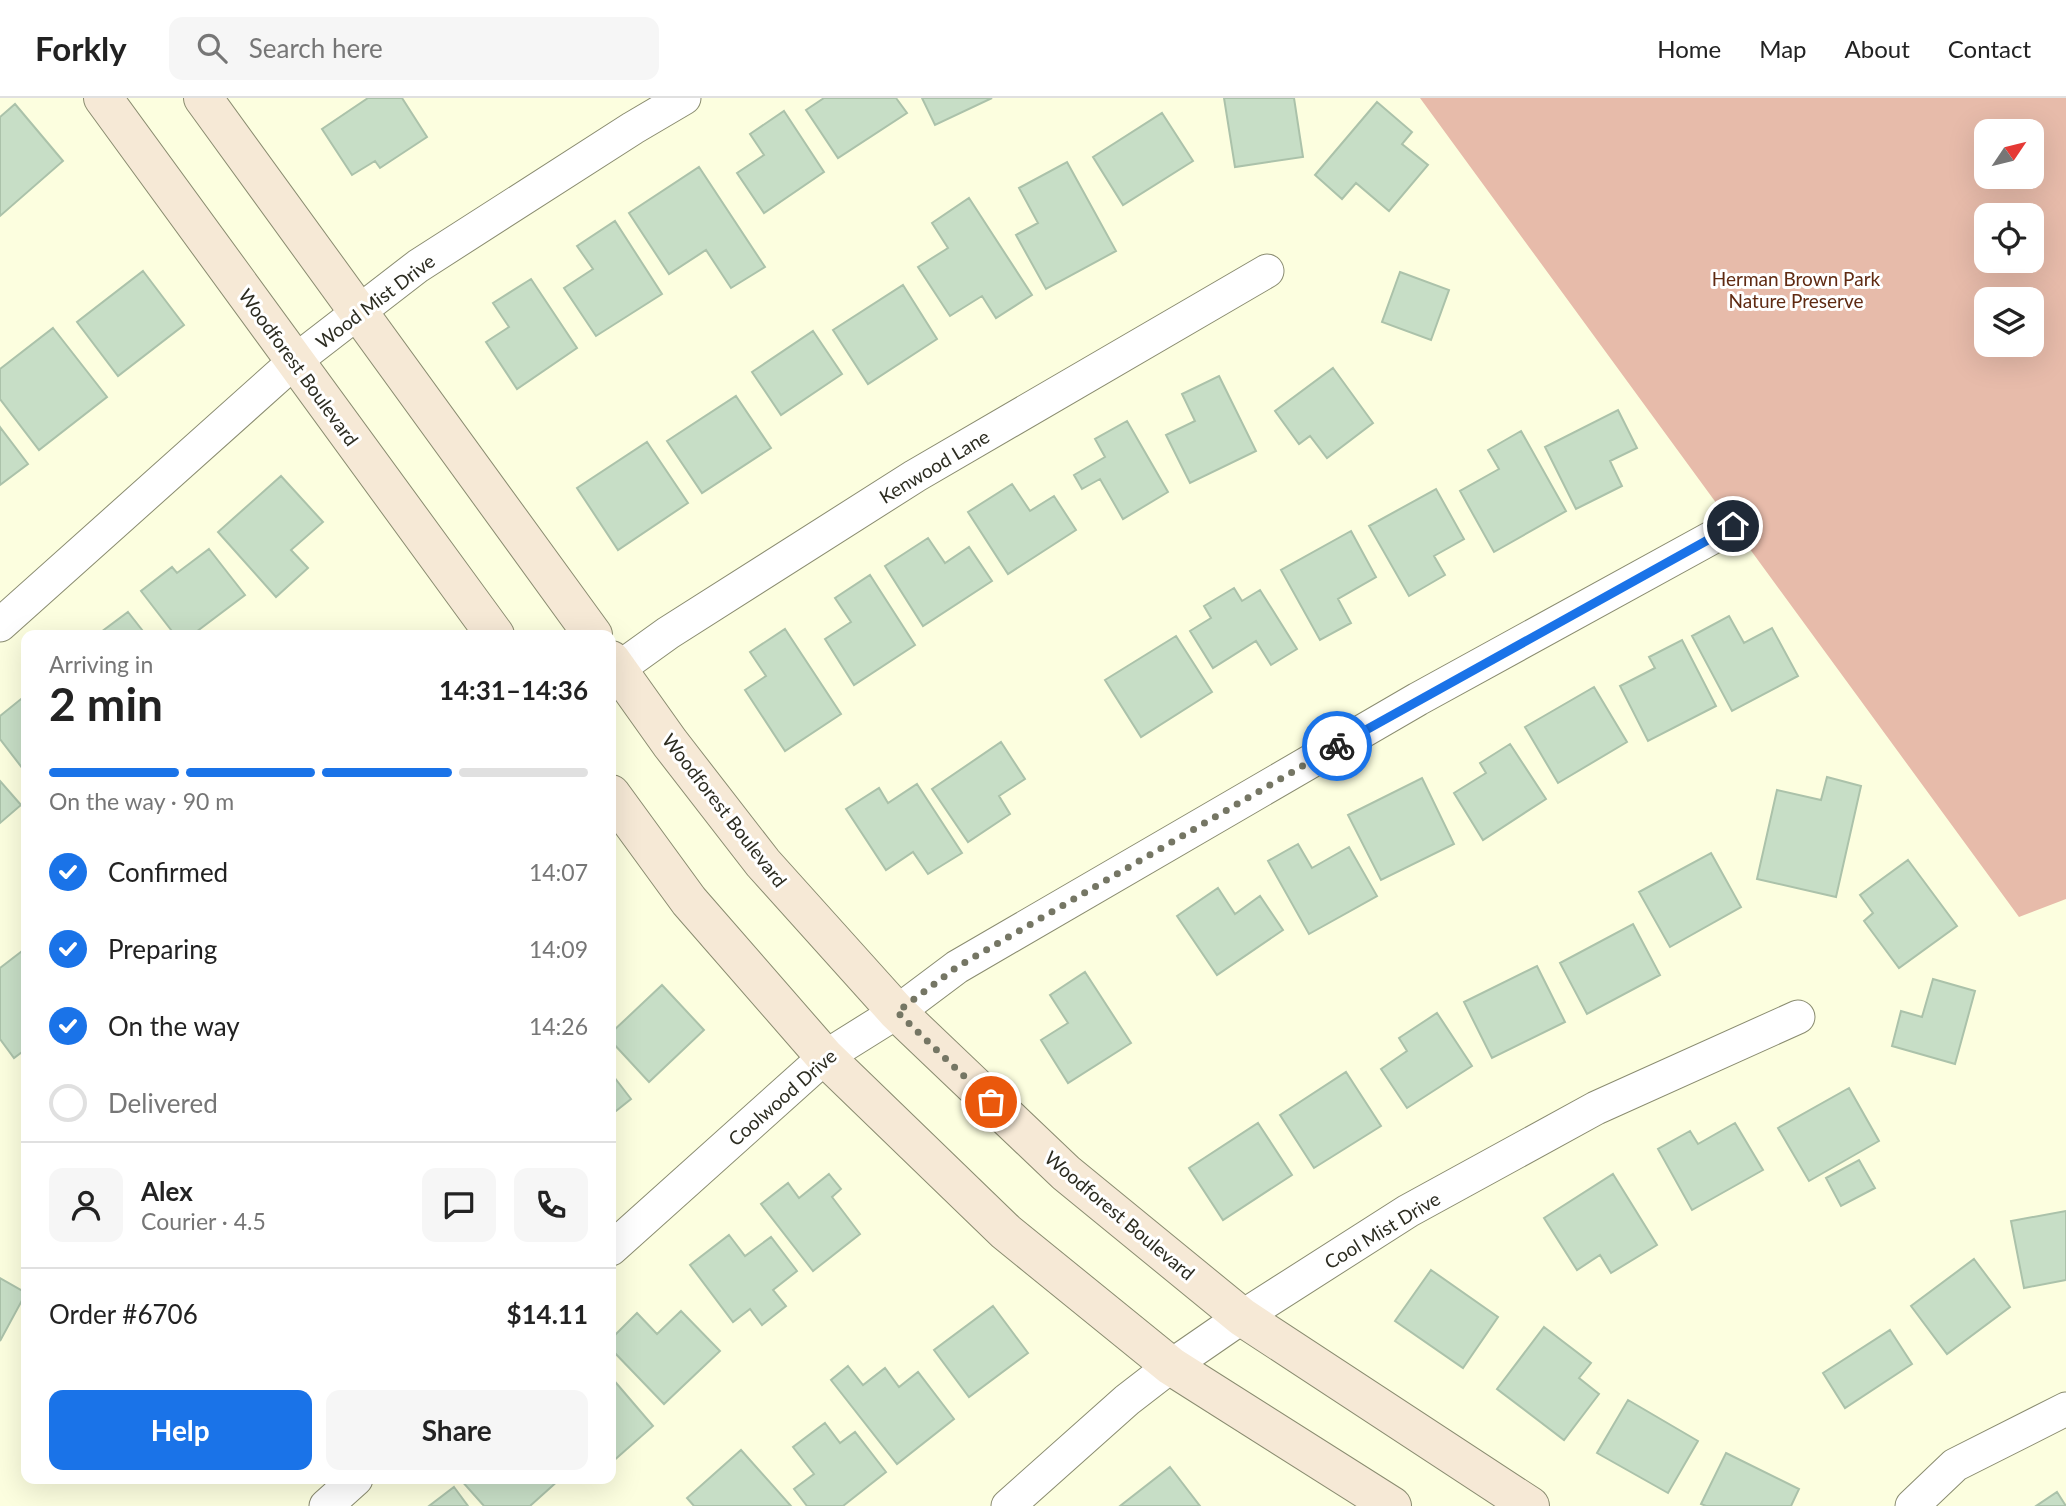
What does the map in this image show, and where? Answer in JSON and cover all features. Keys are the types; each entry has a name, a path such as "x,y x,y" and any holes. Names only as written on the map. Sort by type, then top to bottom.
{"street":[{"name":"Woodforest Boulevard","path":"103,98 491,630"},
{"path":"203,98 589,630"},
{"name":"Wood Mist Drive","path":"0,625 295,362 418,266 684,98"},
{"name":"Kenwood Lane","path":"616,666 915,476 1267,271"},
{"name":"Coolwood Drive","path":"616,1245 825,1057 897,1012 957,967 1418,699 1733,526"},
{"name":"Woodforest Boulevard","path":"616,672 763,863 897,1012 1066,1173 1242,1317 1530,1506"},
{"path":"616,801 689,901 825,1057 1006,1232 1171,1366 1392,1506"},
{"name":"Cool Mist Drive","path":"1008,1506 1127,1400 1171,1366 1242,1317 1408,1211 1596,1108 1798,1017"},
{"path":"1912,1506 1955,1465 2066,1409"},
{"path":"326,1506 350,1484"}],"green space":[{"name":"Herman Brown Park Nature Preserve","path":"1420,98 2066,98 2066,899 2019,917"}],"building":[{"path":"368,98 402,98 427,137 380,168 375,161 352,175 322,129"},
{"path":"824,98 896,98 907,113 838,158 806,110"},
{"path":"922,98 992,98 935,125"},
{"path":"1224,98 1294,98 1303,157 1235,167"},
{"path":"1377,102 1412,132 1402,144 1428,165 1389,211 1356,183 1342,199 1315,175"},
{"path":"15,104 63,161 0,216 0,117"},
{"path":"784,111 824,172 764,213 737,173 764,155 750,134"},
{"path":"1162,113 1193,161 1123,205 1093,157"},
{"path":"1067,162 1116,251 1046,289 1016,235 1038,223 1019,188"},
{"path":"699,167 765,267 731,288 706,250 669,274 629,213"},
{"path":"969,198 1032,295 996,318 982,296 950,316 918,267 948,248 932,223"},
{"path":"615,221 662,294 596,336 564,288 593,269 577,246"},
{"path":"143,271 184,325 118,376 77,322"},
{"path":"1400,272 1449,290 1431,340 1382,322"},
{"path":"531,279 577,348 517,389 486,342 509,327 493,303"},
{"path":"903,285 937,339 868,384 833,330"},
{"path":"53,328 107,397 39,450 0,399 0,369"},
{"path":"813,331 842,374 781,415 752,372"},
{"path":"1333,368 1373,423 1327,458 1310,436 1299,444 1275,411"},
{"path":"1219,376 1256,451 1190,483 1166,435 1195,421 1182,394"},
{"path":"736,396 771,448 702,493 667,441"},
{"path":"1618,410 1637,448 1610,461 1622,486 1576,509 1545,447"},
{"path":"1127,421 1168,492 1123,519 1100,479 1082,489 1074,475 1105,457 1095,439"},
{"path":"0,427 28,464 0,485"},
{"path":"1521,431 1566,511 1494,552 1460,491 1499,469 1488,450"},
{"path":"647,442 688,503 618,550 577,488"},
{"path":"281,476 323,522 291,550 308,568 276,597 218,532"},
{"path":"1012,484 1030,511 1054,496 1076,530 1008,574 968,512"},
{"path":"1436,489 1464,539 1434,556 1445,575 1409,596 1369,526"},
{"path":"1351,531 1376,577 1338,599 1351,623 1320,640 1281,570"},
{"path":"928,538 945,563 969,547 992,581 923,626 885,566"},
{"path":"209,549 245,595 199,630 171,630 141,591 172,567 177,573"},
{"path":"870,575 915,645 854,685 825,639 851,622 835,598"},
{"path":"1234,588 1242,601 1260,590 1297,649 1271,665 1256,641 1213,668 1190,631 1211,618 1204,606"},
{"path":"128,612 142,630 104,630"},
{"path":"1729,616 1744,643 1772,628 1798,676 1732,711 1692,636"},
{"path":"785,629 841,714 785,751 745,690 766,676 750,652"},
{"path":"1176,636 1212,692 1141,737 1105,680"},
{"path":"1682,640 1716,706 1648,741 1620,686 1655,668 1649,657"},
{"path":"1594,687 1627,742 1558,783 1525,727"},
{"path":"21,699 21,766 0,739 0,716"},
{"path":"1001,742 1025,779 999,796 1010,814 968,842 932,789"},
{"path":"1510,744 1546,799 1483,840 1454,793 1486,773 1480,763"},
{"path":"1827,777 1861,786 1836,897 1757,879 1777,790 1821,800"},
{"path":"1422,778 1454,844 1381,880 1348,815"},
{"path":"0,781 21,805 0,823"},
{"path":"917,784 962,853 928,874 913,852 886,870 846,809 879,788 888,803"},
{"path":"1298,844 1312,868 1349,847 1377,896 1309,934 1268,861"},
{"path":"1711,853 1741,907 1670,947 1639,892"},
{"path":"1908,860 1957,926 1899,968 1864,921 1873,913 1860,895"},
{"path":"1218,888 1235,914 1260,896 1283,930 1217,975 1177,916"},
{"path":"1633,924 1660,975 1587,1014 1560,963"},
{"path":"21,952 21,1053 14,1058 0,1039 0,968"},
{"path":"1537,966 1565,1022 1492,1058 1464,1002"},
{"path":"1085,972 1131,1043 1068,1083 1041,1040 1068,1023 1050,995"},
{"path":"1933,979 1975,991 1955,1064 1892,1046 1901,1011 1922,1017"},
{"path":"662,985 704,1030 649,1082 616,1046 616,1028"},
{"path":"1437,1013 1472,1066 1407,1108 1381,1069 1407,1051 1399,1038"},
{"path":"1346,1072 1381,1126 1314,1168 1280,1115"},
{"path":"616,1080 631,1099 616,1111"},
{"path":"1849,1088 1879,1141 1809,1181 1778,1128"},
{"path":"1258,1123 1292,1175 1223,1220 1189,1168"},
{"path":"1735,1123 1763,1170 1692,1210 1658,1149 1690,1131 1698,1144"},
{"path":"1859,1160 1875,1188 1841,1206 1826,1178"},
{"path":"829,1174 841,1189 832,1197 860,1234 813,1271 761,1204 788,1183 799,1198"},
{"path":"1613,1174 1657,1245 1611,1273 1600,1255 1577,1270 1544,1218"},
{"path":"2066,1211 2066,1280 2024,1288 2011,1221"},
{"path":"729,1235 745,1256 771,1237 797,1271 773,1290 786,1306 762,1325 750,1309 733,1322 690,1265"},
{"path":"1974,1259 2010,1307 1947,1354 1911,1306"},
{"path":"1431,1270 1498,1317 1463,1368 1395,1321"},
{"path":"0,1278 21,1290 21,1302 0,1341"},
{"path":"993,1306 1028,1353 969,1397 934,1350"},
{"path":"681,1311 720,1351 664,1404 616,1354 616,1334 637,1313 657,1334"},
{"path":"1544,1327 1591,1363 1579,1378 1599,1394 1564,1440 1497,1389"},
{"path":"1890,1330 1912,1364 1845,1408 1823,1373"},
{"path":"848,1366 863,1385 885,1368 899,1387 918,1372 954,1419 897,1464 831,1380"},
{"path":"616,1383 653,1426 616,1459"},
{"path":"1628,1400 1698,1441 1668,1493 1597,1453"},
{"path":"825,1423 840,1443 855,1432 886,1472 843,1506 807,1506 794,1489 814,1474 793,1447"},
{"path":"741,1450 791,1506 694,1506 687,1498"},
{"path":"1726,1453 1799,1489 1791,1506 1701,1504"},
{"path":"1170,1467 1200,1506 1120,1506"},
{"path":"464,1484 554,1484 530,1506 484,1506"},
{"path":"454,1487 468,1506 429,1506"},
{"path":"2057,1492 2066,1506 2036,1506"}],"way so far":[{"path":"991,1102 897,1012 957,967 1337,746"}],"route":[{"path":"1337,746 1733,526"}]}
